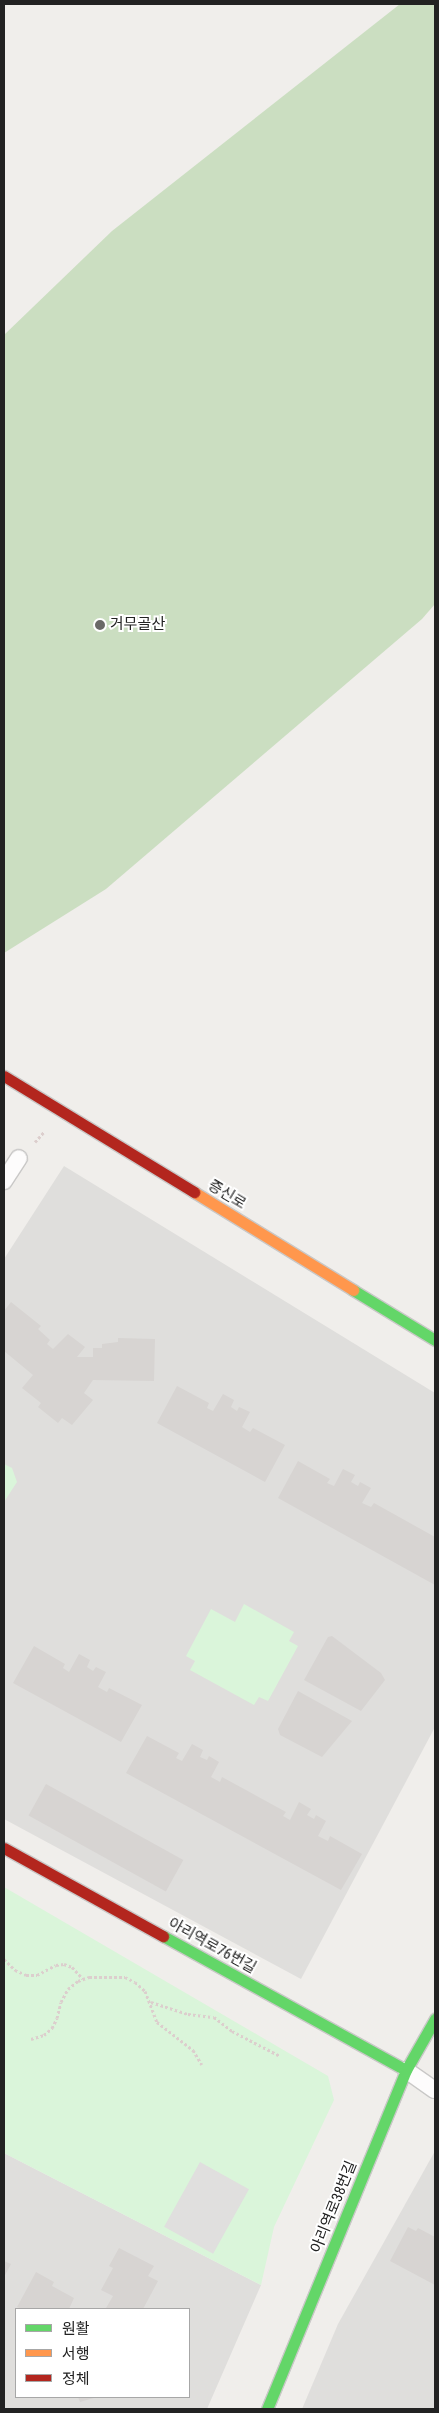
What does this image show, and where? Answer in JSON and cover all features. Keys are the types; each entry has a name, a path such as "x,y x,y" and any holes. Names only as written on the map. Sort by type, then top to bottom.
{"street":[{"name":"증신로","path":"4,1076 435,1340"},
{"name":"아리역로76번길","path":"4,1848 406,2070"},
{"name":"아리역로38번길","path":"267,2409 406,2070 435,2019"}],"lane":[{"path":"4,1181 19,1158"},
{"path":"406,2070 435,2090"}],"path":[{"path":"19,1158 64,1112"},
{"path":"4,1959 15,1970 26,1975 37,1975 56,1965 64,1964 72,1967 82,1979"},
{"path":"31,2039 44,2035 52,2028 61,2002 68,1989 82,1979 89,1977 125,1977 146,1991 158,2022 193,2050 202,2065"},
{"path":"151,2002 188,2014 214,2017 232,2031 280,2056"}],"shaded area":[{"path":"64,1166 435,1393 435,1727 301,1979 4,1819 4,1259"},
{"path":"435,2151 435,2409 302,2409 338,2324"},
{"path":"4,2153 261,2285 207,2409 4,2409"},
{"path":"200,2162 249,2189 213,2254 164,2227"}],"green space":[{"path":"400,4 435,4 435,604 422,619 106,889 4,953 4,335 112,231"},
{"path":"4,1464 12,1468 17,1482 4,1502"},
{"path":"244,1604 294,1632 289,1641 298,1646 268,1701 259,1697 254,1705 190,1670 195,1661 186,1656 211,1609 235,1622"},
{"path":"4,1887 328,2076 334,2100 274,2227 261,2285 4,2153"}],"building":[{"path":"11,1302 41,1326 38,1329 50,1340 47,1344 53,1349 68,1334 85,1347 77,1357 93,1357 93,1348 102,1348 102,1344 118,1342 118,1338 155,1339 154,1381 93,1380 84,1393 93,1400 72,1425 62,1418 58,1423 38,1407 41,1403 22,1388 33,1375 4,1351 4,1311"},
{"path":"177,1386 209,1403 207,1408 213,1411 223,1394 234,1400 231,1407 237,1411 239,1407 250,1412 242,1427 250,1432 253,1428 285,1445 265,1482 157,1423"},
{"path":"298,1461 330,1479 327,1483 334,1486 343,1469 355,1475 351,1482 358,1486 360,1482 371,1488 362,1503 371,1507 374,1503 435,1537 435,1585 278,1498"},
{"path":"332,1636 381,1673 385,1680 361,1711 304,1680 328,1637"},
{"path":"34,1646 65,1664 63,1668 69,1672 79,1654 90,1660 87,1667 93,1671 96,1667 106,1672 98,1687 107,1692 109,1688 142,1705 121,1742 13,1683"},
{"path":"298,1691 352,1721 322,1757 280,1735 278,1729"},
{"path":"147,1736 179,1753 176,1758 182,1761 192,1744 203,1750 200,1757 207,1760 209,1756 219,1762 211,1777 220,1782 222,1777 286,1812 283,1816 290,1820 299,1802 311,1809 307,1815 314,1819 316,1815 326,1821 318,1836 328,1841 330,1836 362,1854 341,1890 126,1773"},
{"path":"46,1784 183,1860 166,1892 29,1815"},
{"path":"408,2227 416,2231 418,2228 435,2237 435,2285 390,2261"},
{"path":"119,2248 154,2266 148,2276 158,2281 144,2308 106,2308 113,2296 101,2290 113,2268 109,2266"},
{"path":"4,2261 11,2264 4,2277"},
{"path":"36,2272 54,2282 52,2286 74,2298 69,2308 17,2307"},
{"path":"78,2398 94,2398 80,2402"}],"traffic: fast":[{"path":"353,1290 435,1340"},
{"path":"163,1936 406,2070"},
{"path":"267,2409 406,2070 435,2019"}],"traffic: slow":[{"path":"194,1192 353,1290"}],"traffic: jam":[{"path":"4,1076 194,1192"},
{"path":"4,1848 163,1936"}],"place":[{"name":"거무골산","path":"100,625"}]}
